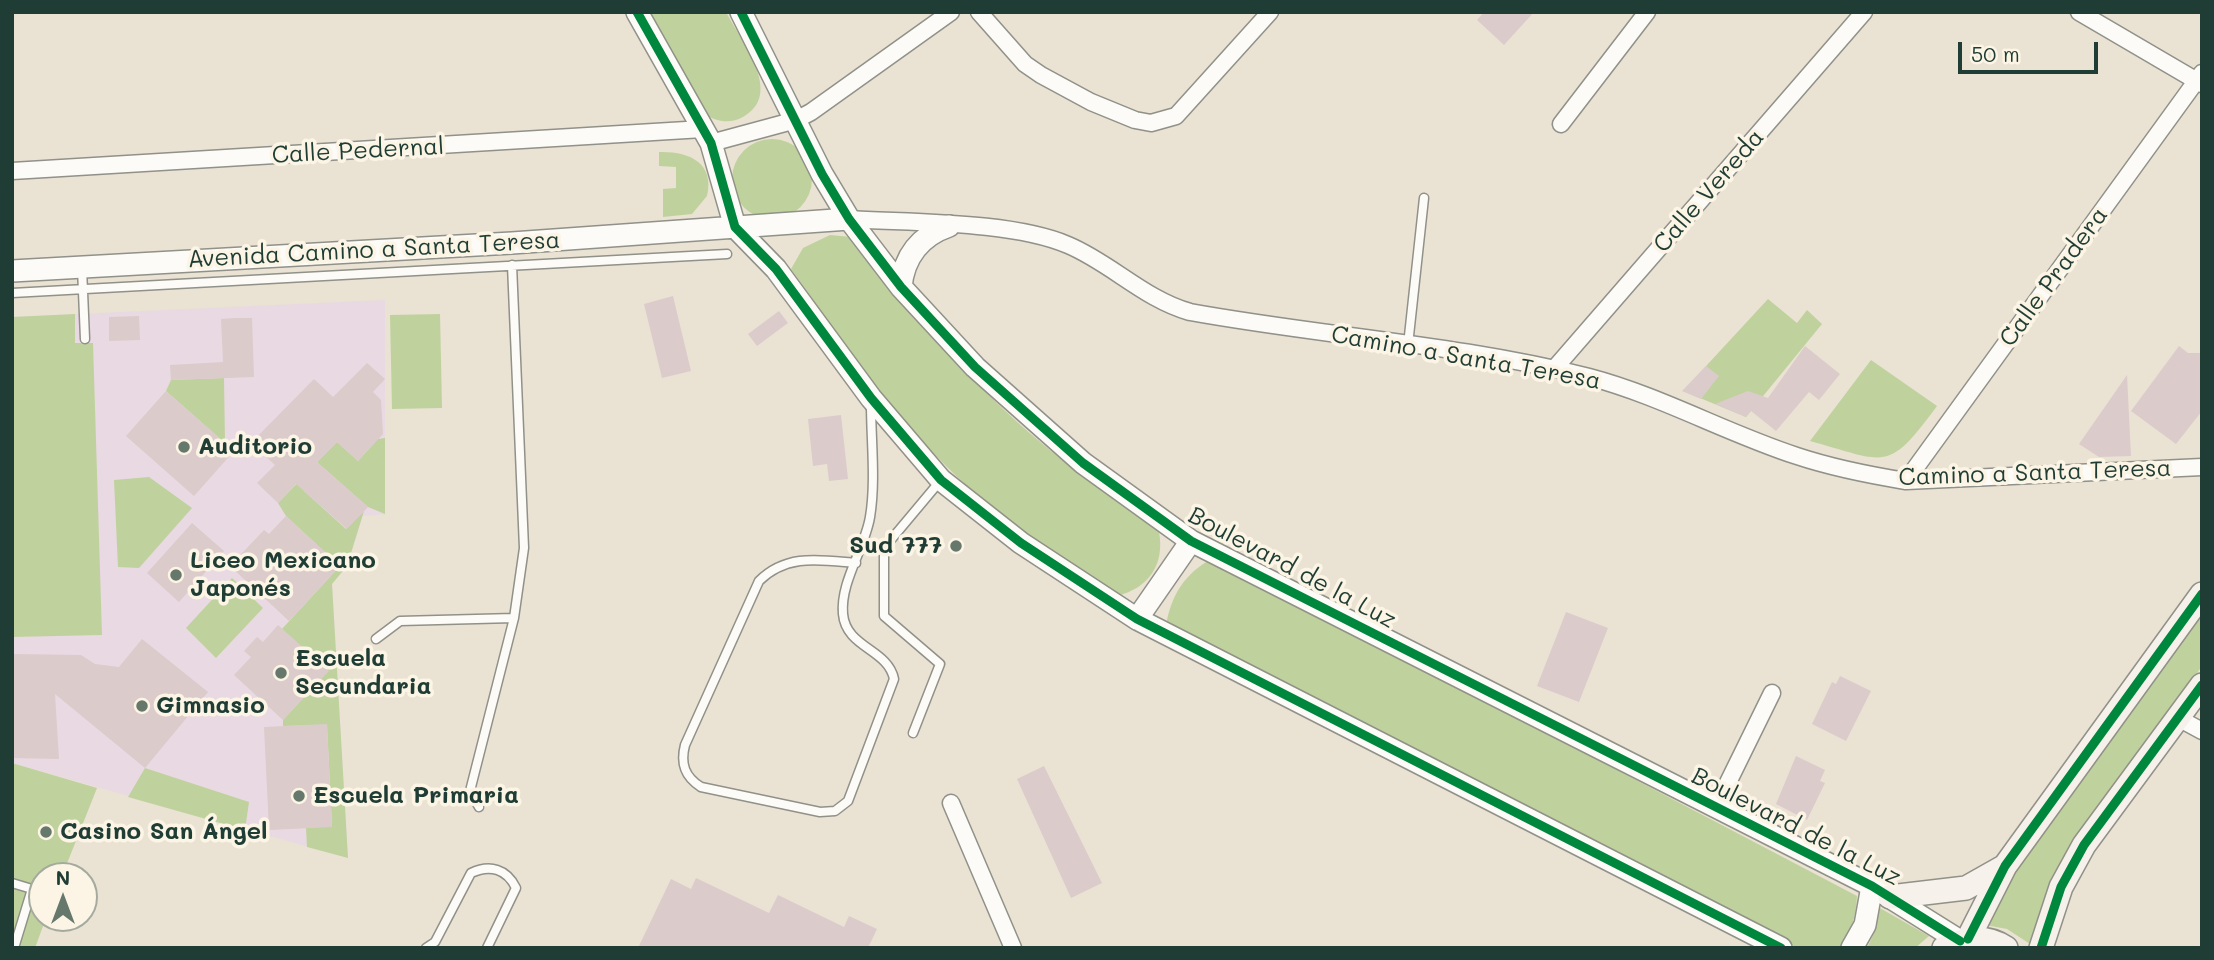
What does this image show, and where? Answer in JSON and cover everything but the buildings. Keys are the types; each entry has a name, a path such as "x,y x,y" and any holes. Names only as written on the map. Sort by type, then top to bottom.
{"main road":[{"path":"1957,942 2005,866 2202,594"},
{"path":"2041,948 2055,902 2071,866 2202,685"},
{"path":"1881,892 1966,888 1986,880 2005,866"},
{"path":"1957,942 1987,940 2007,948"}],"street":[{"path":"638,12 707,136 735,227 802,301 871,398 941,480 1021,543 1137,619 1781,948"},
{"name":"Boulevard de la Luz","path":"741,12 849,219 901,288 975,367 1044,431 1191,541 1881,892 1957,942"},
{"name":"Calle Pedernal","path":"12,171 707,136 796,120 951,12"},
{"path":"979,12 1025,64 1041,75 1091,102 1135,120 1150,123 1175,116 1270,12"},
{"path":"1561,124 1647,12"},
{"name":"Calle Vereda","path":"1554,369 1864,12"},
{"path":"2079,12 2200,80"},
{"name":"Calle Pradera","path":"1906,481 2200,80"},
{"name":"Camino a Santa Teresa","path":"735,227 849,219 1032,234 1065,243 1093,257 1158,300 1190,312 1554,369 1662,401 1796,456 1906,481 2202,467"},
{"path":"901,288 905,265 917,245 937,230 949,226"},
{"name":"Avenida Camino a Santa Teresa","path":"12,271 82,267 216,270 268,267 387,250 735,227"},
{"path":"1137,619 1191,541"},
{"path":"1716,807 1772,693"},
{"path":"2178,718 2202,731"},
{"path":"951,803 1013,948"},
{"path":"1852,948 1881,892"}],"lane":[{"path":"1408,345 1424,198"},
{"path":"378,271 386,265 387,250"},
{"path":"268,267 378,271 727,254"},
{"path":"479,807 470,791 514,618 524,548 512,265"},
{"path":"82,267 85,339"},
{"path":"12,293 83,289 216,270"},
{"path":"856,563 796,560 775,568 759,580 685,745 684,768 694,782 701,787 820,812 835,811 848,801 894,679 886,663 856,642 845,625 843,605 871,516 871,398"},
{"path":"913,733 940,664 884,615 884,548 941,480"},
{"path":"376,639 400,621 514,618"},
{"path":"426,948 435,945 471,873 492,868 506,874 516,888 487,948"},
{"path":"12,883 32,889 13,948"}],"shaded area":[{"name":"Liceo Mexicano Japonés","path":"385,300 385,514 363,516 347,566 332,584 348,858 12,763 12,317"}],"green space":[{"path":"643,12 726,12 756,67 760,95 755,107 733,121 717,120 702,113"},
{"path":"764,139 780,139 794,145 806,157 812,171 812,187 806,201 794,213 780,219 764,219 750,213 738,201 732,187 732,171 738,157 750,145"},
{"path":"659,152 689,157 703,167 707,175 707,196 692,214 663,217 663,189 676,188 676,167 659,166"},
{"path":"830,235 851,237 957,362 1016,421 1086,479 1159,532 1157,564 1146,581 1117,596 1007,520 966,486 925,444 865,371 791,269 803,248"},
{"path":"1768,299 1797,323 1807,310 1822,324 1746,417 1683,391"},
{"path":"75,314 75,343 93,343 102,635 12,637 12,317"},
{"path":"440,314 442,408 392,409 390,315"},
{"path":"1871,360 1937,406 1907,443 1884,457 1855,454 1810,441"},
{"path":"224,378 225,443 166,391 171,380"},
{"path":"385,438 385,514 368,507 317,462 337,442 358,461 378,439"},
{"path":"314,466 304,491 346,529 364,511 347,566 332,584 348,858 307,847 306,828 332,826 327,725 283,726 283,720 328,671 282,629 340,566 286,516 278,503"},
{"path":"149,477 192,508 139,568 118,567 114,480"},
{"path":"1213,558 1857,896 1854,917 1847,936 1839,948 1798,948 1166,626 1172,604 1181,586"},
{"path":"232,578 263,608 216,658 186,628"},
{"path":"2202,614 2202,666 2076,842 2046,897 2030,944 2007,929 1980,924 2007,880"},
{"name":"Casino San Ángel","path":"12,763 97,788 68,862 28,862 28,932 41,932 35,948 12,948"},
{"path":"145,768 249,802 245,830 128,797"},
{"path":"1878,907 1929,936 1915,948 1867,948 1875,931"}],"cycle path":[{"path":"637,12 711,143 735,227 776,269 871,398 941,480 1021,543 1137,619 1781,948"},
{"path":"741,12 822,174 849,219 901,287 975,367 1083,463 1191,541 1872,886 1960,941"},
{"path":"1968,939 2005,866 2202,594"},
{"path":"2041,948 2061,887 2084,845 2202,685"}],"place":[{"name":"Auditorio","path":"184,447"},
{"name":"Sud 777","path":"956,546"},
{"name":"Liceo Mexicano Japonés","path":"176,575"},
{"name":"Escuela Secundaria","path":"281,673"},
{"name":"Gimnasio","path":"142,706"},
{"name":"Escuela Primaria","path":"299,796"},
{"name":"Casino San Ángel","path":"46,832"}]}
